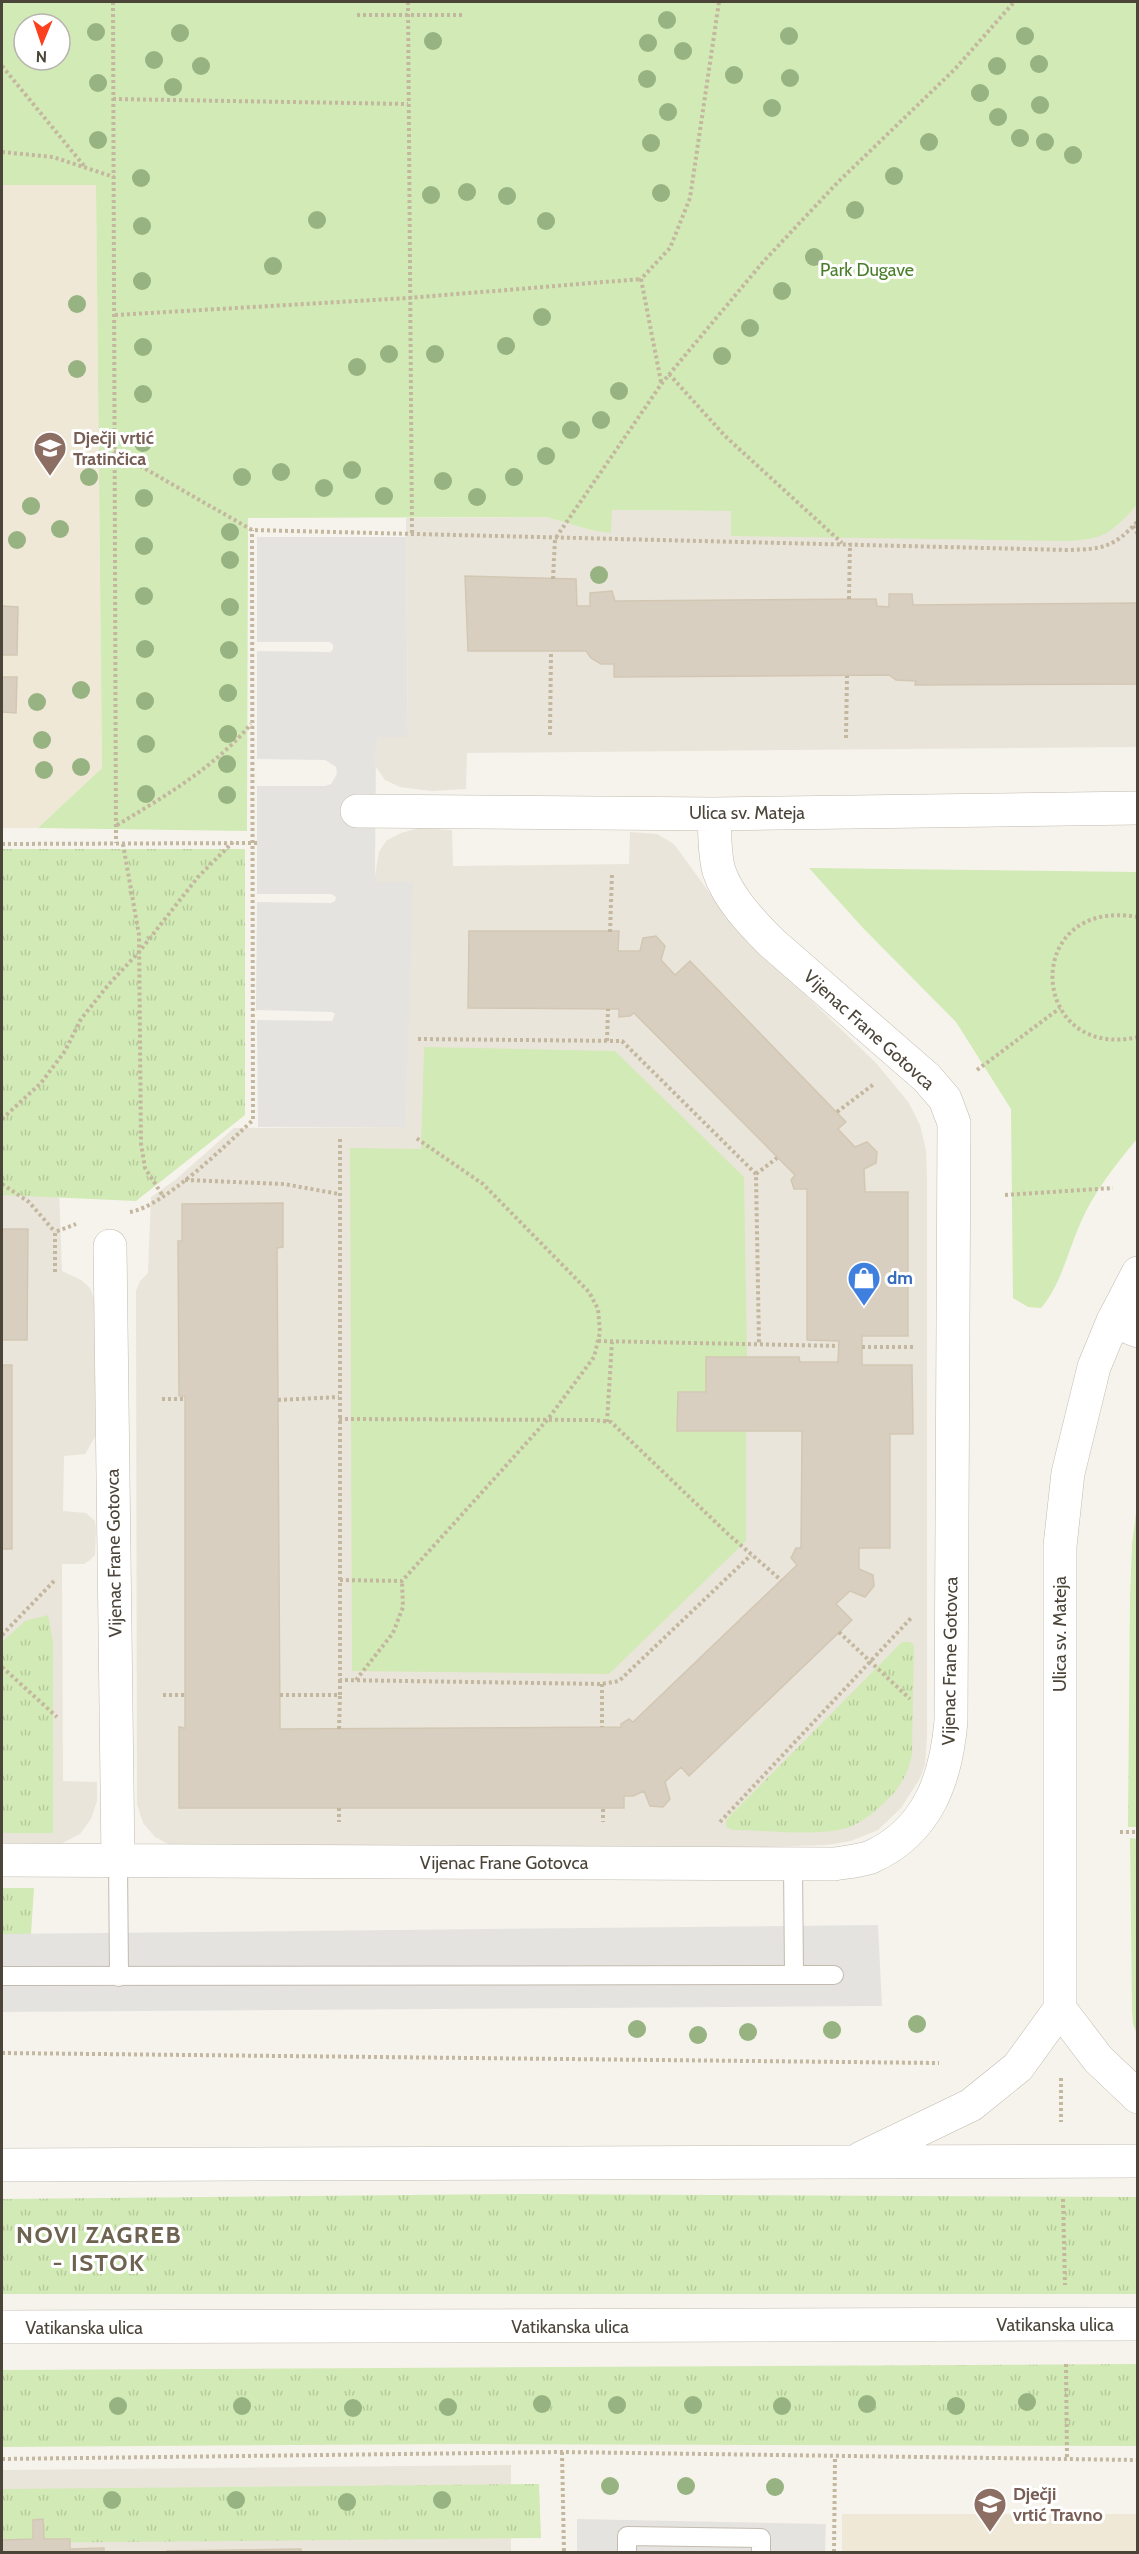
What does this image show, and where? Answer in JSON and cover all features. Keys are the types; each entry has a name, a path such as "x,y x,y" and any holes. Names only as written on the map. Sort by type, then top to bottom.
{"street":[{"name":"Ulica sv. Mateja","path":"357,811 714,814 1137,808"},
{"name":"Vijenac Frane Gotovca","path":"2,1860 834,1864 869,1857 896,1841 921,1818 939,1786 948,1756 951,1721 954,1123 945,1099 927,1078 772,944 750,921 720,872 714,814"},
{"name":"Vijenac Frane Gotovca","path":"110,1246 118,1860"},
{"name":"Ulica sv. Mateja","path":"1060,2009 1060,1545 1068,1473 1094,1367 1125,1326 1137,1273"},
{"path":"851,2163 971,2105 1018,2067 1060,2009 1098,2059 1137,2097"},
{"path":"2,2165 1137,2161"},
{"name":"Vatikanska ulica","path":"2,2328 1137,2324"}],"lane":[{"path":"118,1860 120,1977"},
{"path":"793,1865 794,1975"},
{"path":"2,1976 834,1975"},
{"path":"627,2553 627,2536 761,2538 761,2553"}],"path":[{"path":"113,2 116,843"},
{"path":"408,2 408,298 412,533"},
{"path":"115,315 408,298 641,279 670,248 690,198 719,2"},
{"path":"553,579 555,539 669,374 770,254 838,182 955,69 1014,2"},
{"path":"357,15 462,15"},
{"path":"2,66 85,167"},
{"path":"113,99 408,104"},
{"path":"2,152 53,157 114,177"},
{"path":"641,279 662,383"},
{"path":"669,374 725,436 842,543"},
{"path":"114,452 252,530 555,539 850,543 1098,550 1123,536 1137,521"},
{"path":"1133,526 1137,534"},
{"path":"123,844 139,935 141,1144 145,1168 163,1196 210,1160 253,1120 252,530"},
{"path":"849,599 850,543"},
{"path":"550,735 551,651"},
{"path":"846,738 847,676"},
{"path":"116,826 155,803 214,760 251,723"},
{"path":"2,1119 41,1083 65,1051 81,1019 108,984 139,952 198,878 233,842"},
{"path":"2,844 260,843"},
{"path":"610,932 612,874"},
{"path":"1137,917 1118,913 1098,916 1079,925 1064,939 1055,957 1052,978 1055,998 1060,1008 1080,1030 1099,1039 1119,1041 1137,1037"},
{"path":"977,1070 1060,1008"},
{"path":"608,1009 608,1041"},
{"path":"418,1039 622,1041 756,1174 759,1345"},
{"path":"837,1112 879,1080"},
{"path":"356,1680 393,1633 403,1607 402,1581 548,1419 594,1357 600,1332 598,1309 589,1292 483,1184 416,1138"},
{"path":"339,1729 340,1139"},
{"path":"756,1174 777,1158"},
{"path":"184,1180 284,1184 339,1194"},
{"path":"2,1184 29,1202 55,1232"},
{"path":"1005,1195 1113,1188"},
{"path":"598,1341 838,1346"},
{"path":"607,1422 612,1342"},
{"path":"862,1347 920,1347"},
{"path":"278,1400 339,1397"},
{"path":"162,1399 185,1399"},
{"path":"339,1419 548,1419 611,1422 751,1555 781,1580"},
{"path":"340,1680 602,1684 619,1681 751,1555"},
{"path":"2,1635 56,1579"},
{"path":"340,1580 402,1581"},
{"path":"713,1830 914,1616"},
{"path":"839,1632 913,1702"},
{"path":"2,1667 57,1717"},
{"path":"602,1684 602,1727"},
{"path":"162,1695 185,1695"},
{"path":"280,1695 340,1695"},
{"path":"1120,1832 1137,1832"},
{"path":"2,2053 939,2063"},
{"path":"1060,2072 1061,2123"},
{"path":"1063,2195 1066,2296"},
{"path":"1066,2360 1067,2459"},
{"path":"2,2459 562,2452 1137,2460"},
{"path":"562,2452 564,2553"},
{"path":"834,2553 835,2456"}],"shaded area":[{"name":"Dječji vrtić Tratinčica","path":"2,185 96,185 102,768 38,828 2,828"},
{"path":"1137,505 1137,747 467,753 466,789 431,791 400,787 385,780 376,767 376,743 380,737 408,737 406,518 546,517 591,530 611,532 611,510 732,511 731,536 1116,527"},
{"path":"257,537 406,537 408,737 380,737 376,743 375,875 379,882 413,882 406,1127 258,1127 257,1020 332,1021 335,1014 332,1012 256,1010 257,902 331,903 336,897 331,894 257,894 257,786 325,786 331,784 337,774 336,767 325,760 257,759 257,651 330,652 333,650 333,645 330,642 257,642"},
{"path":"419,828 452,830 453,866 629,864 630,832 657,834 674,844 732,924 876,1063 909,1103 920,1125 926,1150 927,1177 927,1737 925,1765 919,1780 901,1808 878,1830 851,1841 827,1845 735,1848 170,1845 155,1837 143,1823 137,1804 136,1291 140,1281 148,1273 151,1197 175,1180 234,1128 406,1127 412,882 379,882 375,875 379,852 386,841 401,833"},
{"path":"2,1131 57,1131 62,1271 81,1280 90,1288 95,1302 95,1437 85,1454 64,1456 63,1511 86,1513 95,1521 95,1555 84,1564 62,1564 63,1781 97,1782 97,1801 91,1819 80,1834 51,1849 2,1848"},
{"path":"878,1925 882,2006 2,2012 2,1934"},
{"path":"511,2465 511,2552 2,2552 2,2470"},
{"name":"Dječji vrtić Travno","path":"842,2514 1137,2514 1137,2552 842,2552"},
{"path":"577,2519 826,2524 825,2552 577,2552"}],"green space":[{"name":"Park Dugave","path":"2,2 1137,2 1137,505 1114,528 1100,536 1068,541 731,536 731,511 612,510 611,533 591,530 546,517 248,518 247,831 38,828 102,768 96,185 2,185"},
{"path":"2,849 245,849 245,1115 136,1201 2,1195"},
{"path":"809,868 1137,872 1137,1139 1091,1201 1054,1289 1041,1308 1028,1307 1013,1298 1011,1109 956,1022 863,928"},
{"path":"424,1047 615,1051 744,1177 747,1357 706,1357 706,1392 678,1392 677,1430 746,1431 746,1541 609,1674 352,1671 350,1148 421,1149"},
{"path":"1137,1505 1138,1827 1128,1827 1130,1598 1132,1544"},
{"path":"48,1615 53,1642 53,1833 2,1833 2,1642 25,1621"},
{"path":"902,1642 910,1642 914,1645 912,1754 906,1774 891,1796 866,1818 840,1830 810,1833 733,1830 726,1827 726,1820"},
{"path":"1130,1838 1138,1839 1137,2034 1132,2011"},
{"path":"2,1888 34,1888 31,1934 2,1934"},
{"path":"521,2194 1137,2197 1137,2294 2,2294 2,2199"},
{"path":"1137,2364 1137,2446 461,2444 2,2447 2,2370"},
{"path":"539,2484 541,2538 2,2543 2,2489"}],"building":[{"path":"465,576 576,579 577,606 590,606 590,593 612,591 615,601 876,599 877,606 889,607 889,594 912,594 913,605 1138,603 1138,684 915,685 916,681 896,680 889,675 614,677 614,664 601,664 591,658 586,651 468,651"},
{"path":"2,606 18,607 17,655 2,655"},
{"path":"2,677 17,677 16,713 2,712"},
{"path":"469,931 619,931 618,951 640,951 643,938 656,936 665,946 661,960 675,975 690,961 846,1122 838,1129 855,1147 867,1142 877,1152 876,1163 864,1169 865,1192 908,1192 908,1336 862,1336 862,1365 912,1365 913,1434 890,1434 890,1548 859,1548 859,1569 873,1575 874,1586 865,1597 850,1591 836,1604 852,1620 689,1776 681,1767 665,1782 670,1799 663,1807 650,1806 644,1791 633,1796 624,1796 624,1808 179,1808 179,1727 185,1728 185,1396 179,1396 178,1241 182,1241 182,1204 283,1203 283,1247 277,1248 280,1729 621,1727 621,1724 629,1719 633,1722 797,1565 791,1558 796,1548 801,1548 802,1431 677,1431 678,1392 706,1392 706,1357 799,1357 800,1362 838,1362 839,1341 807,1340 807,1189 794,1189 791,1180 795,1175 634,1013 630,1016 619,1017 619,1009 468,1008"},
{"path":"2,1229 28,1229 27,1340 2,1340"},
{"path":"2,1365 12,1365 12,1549 2,1549"},
{"path":"43,2519 44,2539 70,2539 70,2549 104,2548 104,2552 2,2552 2,2540 33,2539 33,2520"},
{"path":"301,2549 301,2552 167,2552 167,2551"}],"place":[{"name":"Dječji vrtić Tratinčica","path":"50,477"},
{"name":"dm","path":"864,1307"},
{"name":"Dječji vrtić Travno","path":"990,2533"}],"district":[{"name":"NOVI ZAGREB - ISTOK","path":"99,2249"}]}
